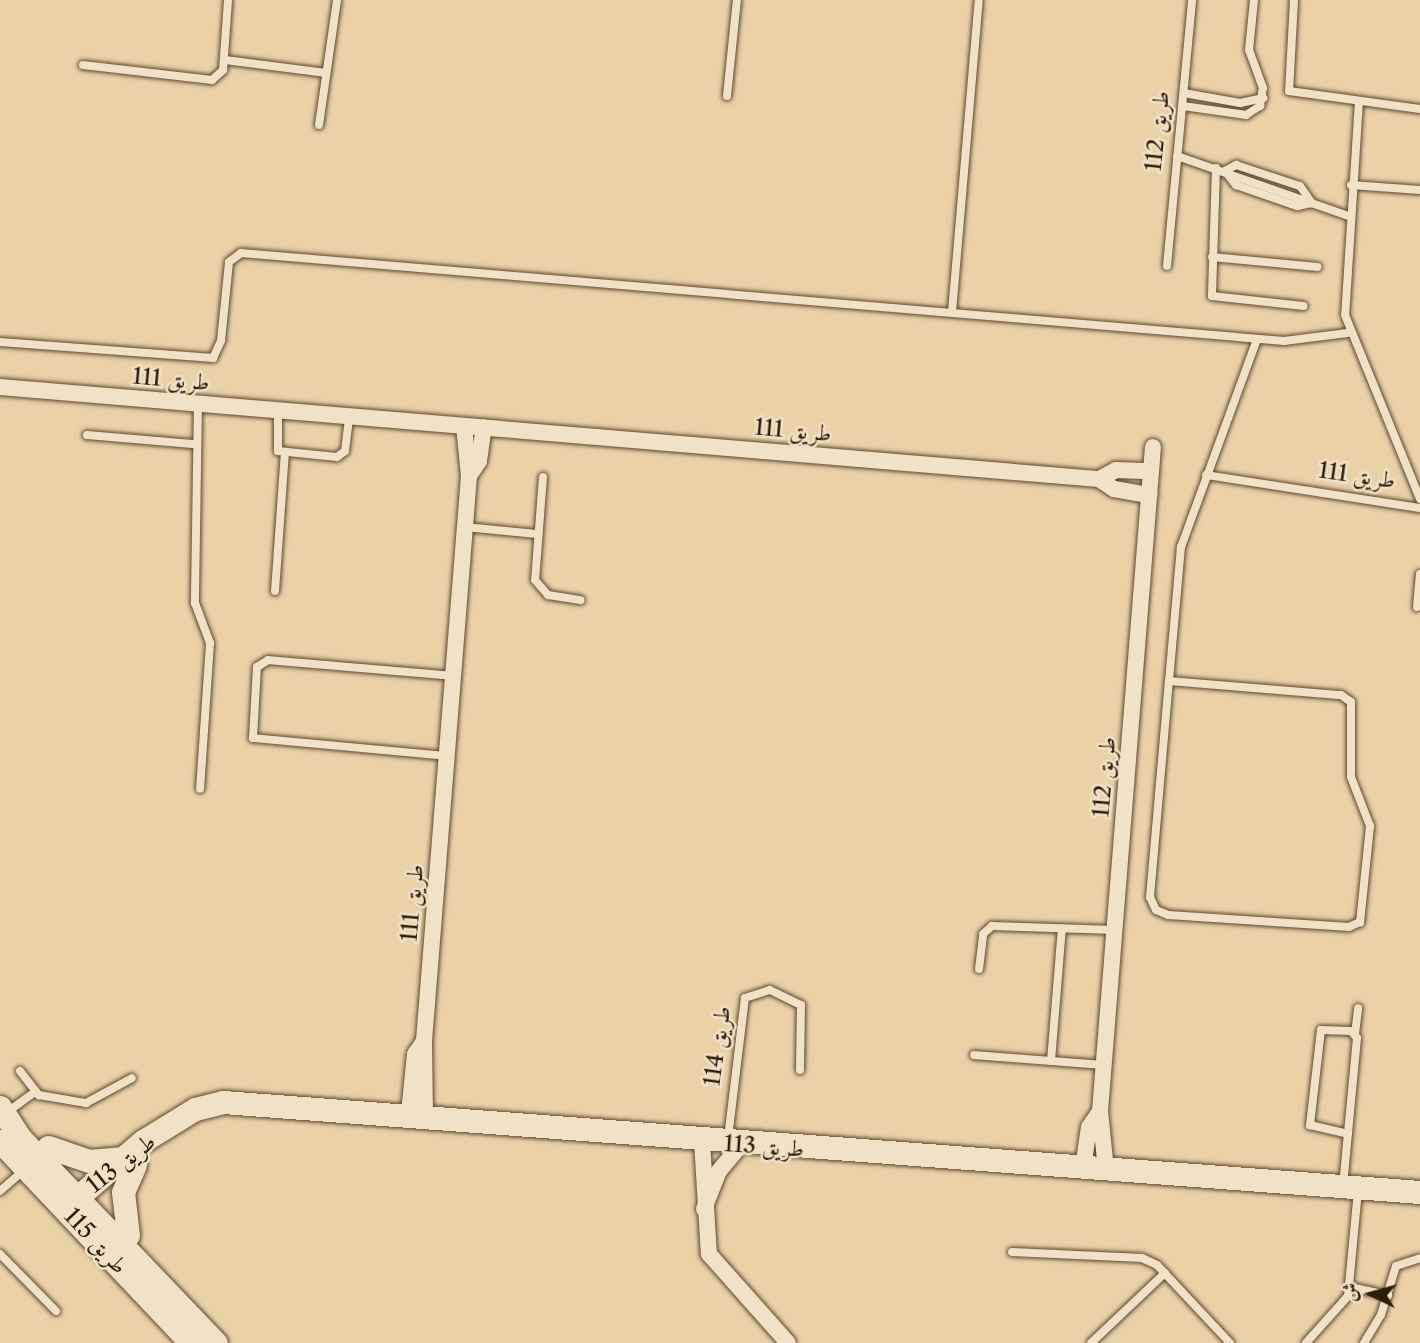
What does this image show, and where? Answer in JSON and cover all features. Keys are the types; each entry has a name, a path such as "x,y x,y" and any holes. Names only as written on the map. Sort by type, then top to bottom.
{"street":[{"name":"طريق 111","path":"0,387 1099,479 1114,489 1149,495"},
{"name":"طريق 111","path":"417,1114 469,476 464,426"},
{"name":"طريق 111","path":"469,476 479,461 484,427"},
{"name":"طريق 112","path":"1095,1169 1153,447"},
{"name":"طريق 111","path":"1099,479 1116,470 1151,471"},
{"name":"طريق 113","path":"82,1200 164,1130 195,1109 223,1102 417,1114 734,1145 1095,1169 1358,1191 1420,1192"},
{"name":"طريق 115","path":"3,1110 48,1147 82,1200 191,1343"},
{"name":"طريق 115","path":"3,1110 16,1133 216,1343"},
{"name":"طريق 112","path":"1095,1169 1089,1127 1100,1111"},
{"name":"طريق 115","path":"0,1141 27,1168 82,1200 128,1235 162,1285"},
{"path":"702,1141 704,1209 709,1254 788,1343"},
{"path":"704,1209 719,1171 734,1145"},
{"path":"48,1147 89,1161 128,1162 122,1205 128,1235"},
{"name":"طريق 113","path":"1358,1191 1420,1201"}],"lane":[{"path":"83,65 212,80 225,60 228,0"},
{"path":"319,125 337,0"},
{"path":"727,96 737,0"},
{"path":"952,312 979,0"},
{"name":"طريق 112","path":"1167,266 1192,0"},
{"path":"1254,0 1249,50 1263,98"},
{"path":"1294,0 1289,91 1420,109"},
{"path":"225,60 326,73"},
{"path":"1184,93 1240,103 1263,98"},
{"path":"1183,106 1246,115 1263,98"},
{"path":"1359,102 1348,216 1348,332 1420,499"},
{"path":"1177,156 1225,171 1236,185 1297,206 1312,203 1348,216"},
{"path":"1225,171 1236,165 1300,186 1312,203"},
{"path":"1216,168 1212,257 1215,298 1303,306"},
{"path":"1352,186 1420,190"},
{"path":"0,342 213,358 221,341 229,262 241,253 1257,339 1306,342 1348,332"},
{"path":"1212,257 1318,267"},
{"path":"1169,681 1341,695 1351,702 1351,777 1370,826 1360,922 1349,927 1156,910 1150,897 1169,681 1181,547 1257,339"},
{"path":"198,404 193,444 195,603 210,643 200,789"},
{"path":"278,410 275,448 285,452 343,456 349,416"},
{"path":"87,435 193,444"},
{"path":"275,592 285,452"},
{"name":"طريق 111","path":"1206,475 1420,508"},
{"path":"543,477 537,534 538,586 548,595 581,600"},
{"path":"465,527 537,534"},
{"path":"1417,607 1420,573"},
{"path":"447,756 253,738 257,667 268,660 453,676"},
{"path":"979,969 988,928 1114,930"},
{"path":"1051,1061 1062,928"},
{"name":"طريق 114","path":"734,1145 745,998 770,989 801,1005 800,1070"},
{"path":"1306,1343 1338,1312 1350,1287 1358,1191 1348,1134 1358,1008"},
{"path":"1348,1134 1310,1125 1318,1034 1355,1034"},
{"path":"974,1055 1104,1065"},
{"path":"20,1071 35,1092"},
{"path":"3,1110 35,1092 92,1102 132,1078"},
{"path":"0,1191 27,1168"},
{"path":"1012,1252 1142,1258 1165,1273 1230,1343"},
{"path":"0,1254 56,1311"},
{"path":"1364,1343 1388,1295 1399,1262 1420,1258"},
{"path":"1091,1343 1165,1273"},
{"path":"1350,1287 1388,1295"}]}
